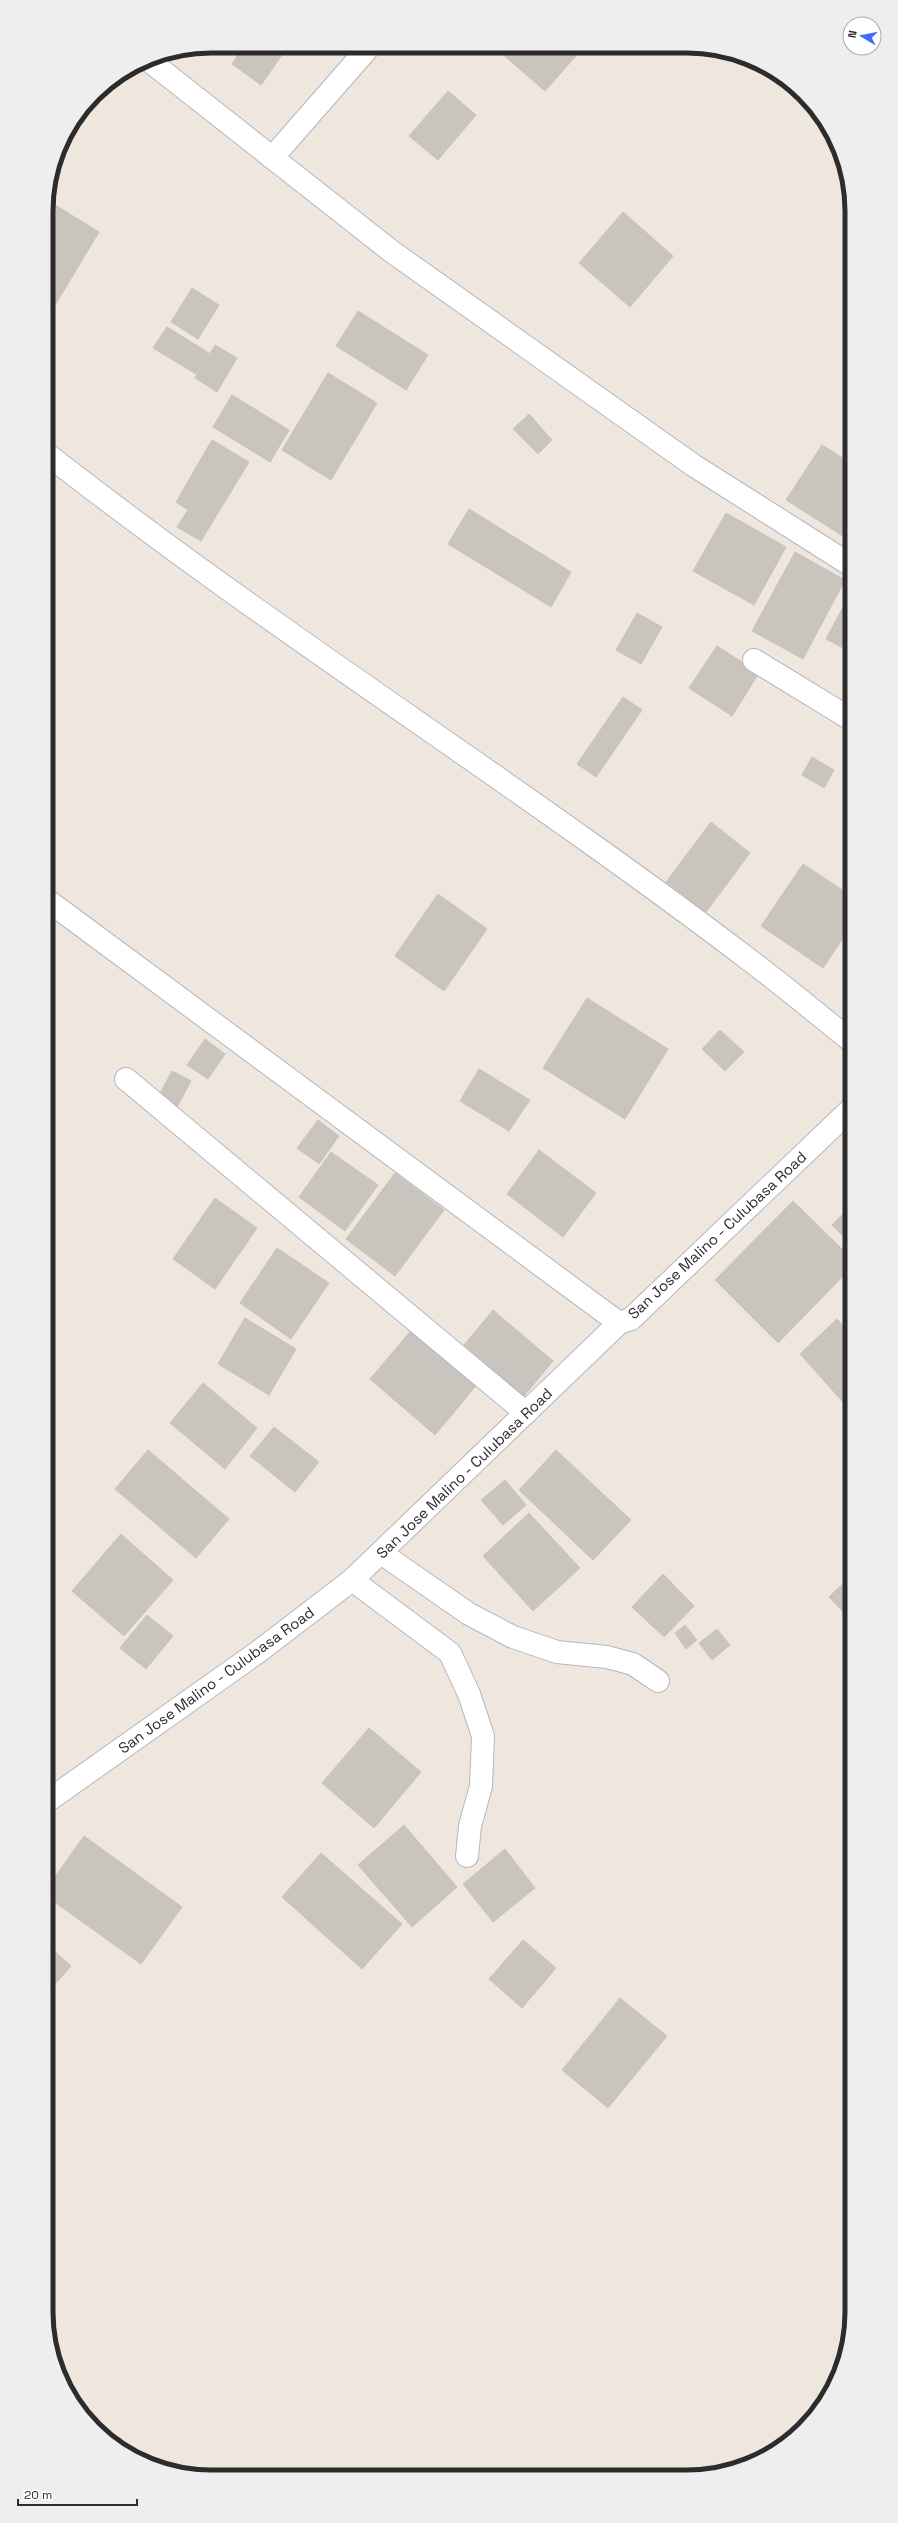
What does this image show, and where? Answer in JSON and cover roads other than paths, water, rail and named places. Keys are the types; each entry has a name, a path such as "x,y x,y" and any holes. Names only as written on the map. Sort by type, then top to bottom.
{"street":[{"path":"272,158 364,53"},
{"path":"153,64 391,251 693,465 845,561"},
{"path":"53,459 184,559 570,830 748,959 845,1036"},
{"path":"754,660 845,715"},
{"path":"53,904 619,1324"},
{"path":"126,1079 526,1413"},
{"name":"San Jose Malino - Culubasa Road","path":"53,1796 258,1652 352,1580 619,1324 631,1319 845,1115"},
{"path":"381,1553 469,1614 513,1637 557,1652 607,1657 633,1664 658,1681"},
{"path":"352,1580 450,1653 469,1694 483,1736 481,1786 470,1826 467,1856"}]}
